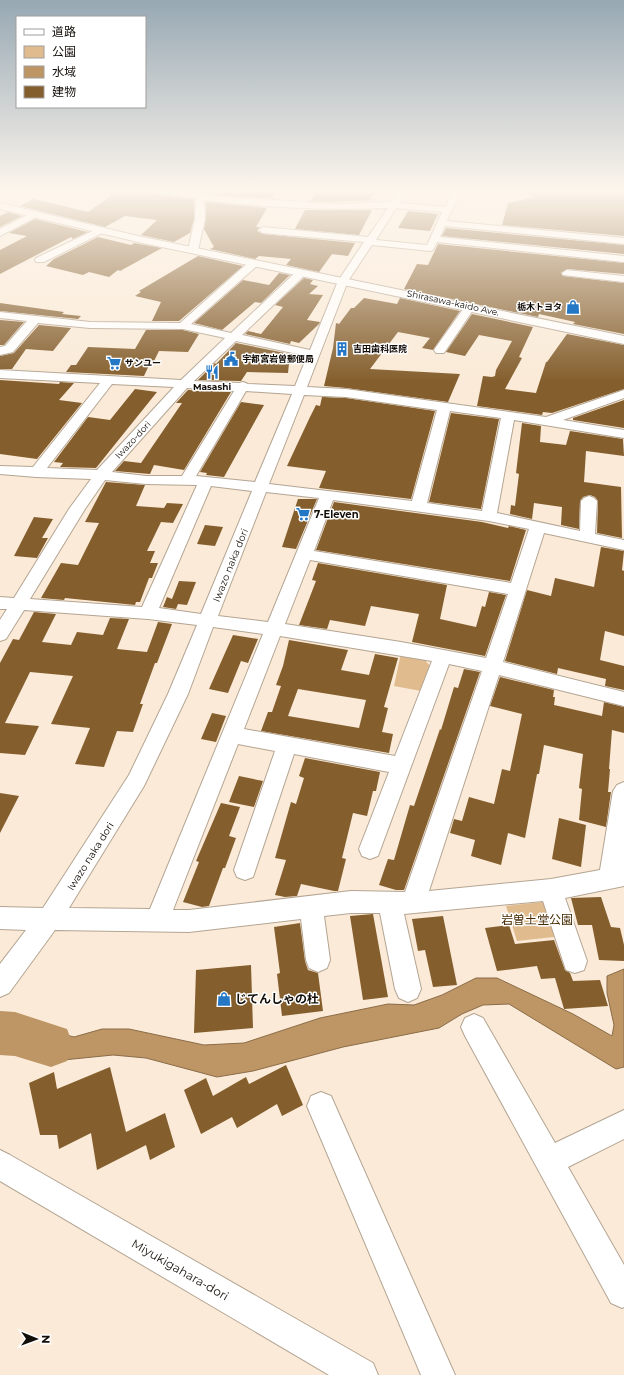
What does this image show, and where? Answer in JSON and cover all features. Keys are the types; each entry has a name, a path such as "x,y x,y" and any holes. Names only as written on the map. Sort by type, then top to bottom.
{"main road":[{"name":"Shirasawa-kaido Ave.","path":"213,254 624,340"}],"street":[{"path":"40,260 52,254"},
{"name":"Iwazo naka dori","path":"0,984 44,926 137,780 178,694 343,281 361,254"},
{"path":"579,254 624,259"},
{"path":"183,326 254,263"},
{"path":"567,272 624,278"},
{"name":"Iwazo-dori","path":"0,634 20,604 77,509 101,475 184,384 301,273"},
{"path":"440,350 470,307"},
{"path":"0,315 34,320 90,325 183,326 314,354"},
{"path":"0,351 9,349 34,320"},
{"path":"0,374 300,389 370,395 548,421 624,434"},
{"path":"36,472 109,380"},
{"path":"186,481 243,386"},
{"path":"548,421 624,394"},
{"path":"418,507 445,406"},
{"path":"489,516 508,415"},
{"path":"0,470 101,475 146,480 206,481 328,495 489,516 624,545"},
{"path":"148,613 206,481"},
{"path":"157,921 328,495"},
{"path":"587,537 589,501"},
{"path":"408,989 401,903 492,666 538,527"},
{"path":"304,554 518,590"},
{"path":"0,603 148,613 274,629 401,648 492,666 624,699"},
{"path":"370,849 442,656"},
{"path":"231,735 402,766"},
{"path":"245,870 287,745"},
{"path":"0,918 44,926 189,921 351,902 401,903 551,890 617,878 624,792"},
{"path":"551,890 575,960"},
{"path":"311,907 318,960"},
{"path":"474,1027 622,1292 624,1291"},
{"path":"321,1106 438,1375"},
{"path":"549,1161 624,1124"},
{"name":"Miyukigahara-dori","path":"0,1165 361,1375"}],"green space":[{"path":"401,653 424,659 430,666 421,691 394,686"},
{"name":"岩曽土堂公園","path":"543,902 552,907 563,936 517,941 506,906"}],"water":[{"path":"624,969 624,1067 616,1069 509,1004 483,1005 462,1014 439,1028 343,1047 253,1071 217,1077 146,1058 113,1055 53,1061 0,1046 16,1022 74,1037 102,1029 129,1029 204,1045 244,1043 320,1018 388,1004 414,1005 442,995 476,978 497,978 573,1014 612,1036 614,1025 607,993 607,976"}],"building":[{"path":"0,254 38,254 0,274"},
{"path":"64,254 151,254 120,271 118,270 109,277 89,272 83,275 46,266 54,259"},
{"path":"233,254 332,254 319,272 286,265 291,259 259,256 255,259"},
{"path":"333,254 349,254 348,256"},
{"path":"433,254 538,254 624,263 624,274 567,269 561,273 563,276 624,283 624,334 573,324 575,322 539,314 538,317 404,289 417,264 428,265"},
{"path":"198,256 243,266 179,321 152,321 161,302 135,296 141,292 139,291"},
{"path":"279,273 290,275 261,303 255,302 222,330 194,323 243,280 269,285"},
{"path":"304,278 313,280 310,284 318,286 309,294 323,295 307,320 320,322 319,324 299,343 291,341 290,344 245,334 248,331 261,334 283,307 275,305"},
{"path":"364,298 397,304 400,298 460,311 433,350 422,348 430,338 398,332 370,369 460,374 448,402 324,386 333,348 336,323 339,324 351,308 354,308"},
{"path":"0,303 64,312 62,314 81,316 78,319 0,311"},
{"path":"472,314 533,327 519,357 522,358 505,389 536,393 546,362 567,334 624,345 624,389 552,413 543,412 542,415 477,406 483,376 495,376 496,370 512,341 479,335 465,356 446,352"},
{"path":"0,320 24,322 4,345 0,345"},
{"path":"39,325 71,328 53,351 26,349 12,369 0,369 0,356 14,353"},
{"name":"サンユー","path":"146,330 183,330 199,334 188,352 159,351 154,361 151,361 144,376 66,372 71,365 76,365 88,347 135,349"},
{"path":"236,343 290,354 288,373 247,372 241,381 198,380"},
{"path":"0,380 59,384 60,382 74,383 59,400 82,403 37,459 0,454"},
{"path":"135,389 157,392 96,468 60,467 63,463 54,462 88,417 110,420"},
{"path":"188,390 231,392 184,470 154,465 150,474 115,471 124,461 141,463 182,403 176,403"},
{"path":"322,397 346,398 435,411 411,499 319,488 326,471 287,466 316,405 320,406"},
{"path":"624,400 624,428 573,420 573,418"},
{"path":"241,402 264,405 224,477 206,475 207,473 200,472"},
{"path":"451,413 499,419 481,509 429,502"},
{"path":"522,423 541,426 540,442 566,445 570,431 623,439 624,456 586,451 584,482 621,487 622,538 597,533 598,501 595,497 590,495 583,497 580,501 579,529 561,525 562,507 534,503 532,519 510,514 511,505 515,506 519,474 516,473"},
{"path":"106,482 145,485 136,506 164,508 167,503 183,504 173,523 161,522 147,551 155,551 150,563 158,563 152,578 149,578 140,602 136,602 135,605 65,598 64,600 41,598 61,563 78,565 99,523 85,522"},
{"path":"298,499 317,499 296,549 282,547"},
{"path":"334,502 482,522 508,528 509,526 526,530 510,581 316,550"},
{"path":"34,517 53,519 42,538 48,538 37,558 14,556"},
{"path":"205,525 223,527 215,546 197,544"},
{"path":"601,547 624,551 622,570 624,571 624,636 605,631 600,660 624,666 624,690 605,686 606,679 558,668 557,674 505,661 527,590 551,596 555,578 594,587"},
{"path":"318,563 447,585 440,619 476,627 482,606 485,607 489,592 506,595 485,656 412,642 419,614 371,606 365,626 330,620 327,629 299,625 316,581 312,580"},
{"path":"179,581 196,582 187,605 178,604 176,609 163,607 167,597 172,599"},
{"path":"34,612 56,614 42,642 71,645 77,632 103,635 110,618 129,619 117,649 147,652 158,622 172,624 157,663 155,663 140,704 143,704 133,732 117,731 104,767 75,764 90,728 51,724 73,676 30,672 5,723 39,726 25,755 0,753 0,663 13,639 19,640"},
{"path":"233,635 258,639 248,663 241,661 228,693 209,689"},
{"path":"289,640 348,650 341,670 369,675 375,654 398,658 384,707 388,708 382,732 393,734 389,753 261,731 268,712 272,712 281,686 276,685 283,666","holes":["298,689 366,700 359,728 288,716"]},
{"path":"464,669 480,672 404,890 396,890 379,885 388,859 394,860 410,805 414,806 440,729 441,730 454,687 458,688"},
{"path":"500,677 554,690 554,705 602,716 604,702 624,707 624,733 612,730 608,792 611,792 606,827 579,820 582,789 579,788 583,754 544,745 525,838 508,833 501,865 471,856 475,840 450,833 454,819 462,821 469,797 494,804 502,769 510,771 522,714 490,706"},
{"path":"212,713 226,716 216,742 201,739"},
{"path":"305,758 380,772 376,791 373,791 367,816 353,813 342,858 346,859 338,891 301,884 297,896 285,897 275,895 286,860 275,858 291,802 296,804 304,778 299,776"},
{"path":"239,776 263,781 254,807 229,802"},
{"path":"0,793 19,796 0,833"},
{"path":"221,803 240,807 229,836 236,838 225,868 223,868 209,906 202,907 183,902 199,862 196,861"},
{"path":"559,818 586,825 581,867 552,859"},
{"path":"601,897 611,927 620,928 624,945 624,961 599,960 592,925 578,925 571,898"},
{"path":"373,914 388,997 363,1000 350,916"},
{"path":"443,916 457,985 433,987 425,950 418,951 412,919"},
{"path":"300,923 305,961 308,970 318,973 323,1011 282,1016 277,974 280,973 274,927"},
{"path":"509,925 515,944 554,940 565,970 570,973 573,981 600,980 608,1006 564,1009 555,978 541,979 537,966 497,971 485,928"},
{"name":"じてんしゃの杜","path":"251,965 253,1028 194,1033 196,970"},
{"path":"286,1065 303,1105 282,1116 277,1104 237,1128 232,1117 201,1134 184,1090 206,1078 213,1096 246,1077 249,1084"},
{"path":"110,1067 126,1132 165,1113 175,1147 150,1160 146,1145 97,1170 91,1133 59,1149 57,1135 40,1135 29,1083 54,1072 57,1089"}],"waterway":[{"path":"0,1033 15,1034 51,1045"}],"place":[{"name":"栃木トヨタ","path":"573,307"},
{"name":"吉田歯科医院","path":"342,349"},
{"name":"宇都宮岩曽郵便局","path":"231,359"},
{"name":"サンユー","path":"114,363"},
{"name":"Masashi","path":"212,372"},
{"name":"7-Eleven","path":"303,514"},
{"name":"じてんしゃの杜","path":"224,999"}]}
